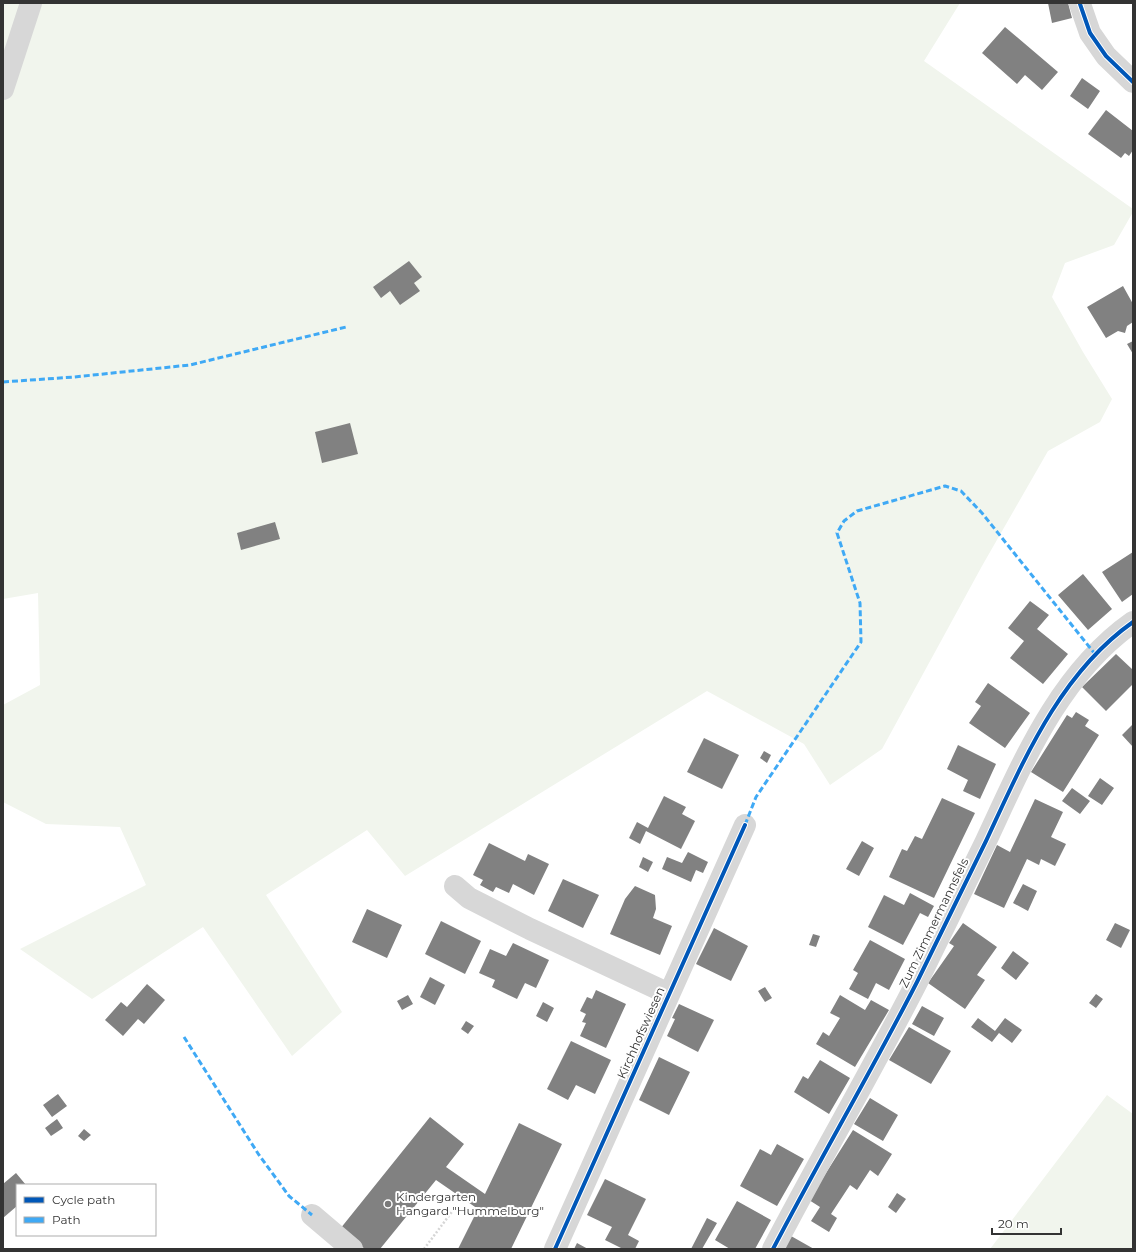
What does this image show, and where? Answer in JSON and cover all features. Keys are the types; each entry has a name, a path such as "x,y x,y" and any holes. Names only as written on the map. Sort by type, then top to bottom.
{"street":[{"path":"3,89 31,3"},
{"path":"1080,4 1090,33 1106,56 1133,82"},
{"name":"Zum Zimmermannsfels","path":"773,1249 916,983 1027,753 1066,690 1095,654 1133,622"},
{"name":"Kirchhofswiesen","path":"555,1249 745,825"},
{"name":"Kirchhofswiesen","path":"455,886 469,898 530,929 669,994"},
{"path":"312,1215 352,1249"}],"path":[{"path":"424,1249 454,1209"}],"shaded area":[{"path":"3,3 960,3 924,61 1133,209 1133,212 1114,245 1065,263 1052,297 1112,399 1100,422 1048,451 982,566 882,749 830,785 804,744 707,691 405,876 367,830 266,895 342,1012 292,1056 203,927 92,999 20,949 146,885 120,827 46,824 3,802 3,705 40,685 38,593 3,599"},
{"path":"1107,1095 1133,1114 1133,1249 990,1249"}],"building":[{"path":"1048,3 1068,3 1072,18 1052,23"},
{"path":"1005,27 1058,72 1042,90 1025,75 1017,84 982,53"},
{"path":"1082,78 1100,91 1088,109 1070,96"},
{"path":"1106,110 1133,131 1133,150 1129,156 1125,153 1121,158 1088,134"},
{"path":"409,261 422,277 414,283 420,291 400,305 390,291 381,298 373,287"},
{"path":"1123,286 1133,304 1133,322 1127,326 1125,333 1118,331 1106,338 1087,307"},
{"path":"1133,341 1133,354 1127,344"},
{"path":"350,423 358,454 322,463 315,432"},
{"path":"275,522 280,539 241,550 237,533"},
{"path":"1133,552 1133,594 1122,602 1102,572"},
{"path":"1083,574 1112,609 1088,630 1058,595"},
{"path":"1030,601 1049,615 1037,629 1068,654 1043,684 1010,658 1024,641 1008,628"},
{"path":"1116,654 1133,670 1133,684 1106,711 1082,687"},
{"path":"988,683 1030,713 1005,748 969,723 981,706 975,702"},
{"path":"1076,712 1089,720 1085,726 1099,735 1063,792 1031,772 1067,715 1072,718"},
{"path":"1133,724 1133,747 1122,735"},
{"path":"704,738 739,755 722,789 687,772"},
{"path":"958,745 996,764 980,799 963,791 968,780 947,769"},
{"path":"764,751 771,755 767,763 760,758"},
{"path":"1100,778 1114,788 1102,805 1088,796"},
{"path":"1072,788 1090,801 1080,814 1062,801"},
{"path":"664,796 686,807 682,814 695,821 681,849 646,831 640,844 629,838 637,822 648,828"},
{"path":"942,798 975,813 934,898 889,877 902,849 907,851 915,836 922,839"},
{"path":"1035,799 1063,812 1051,837 1066,844 1055,866 1041,859 1039,865 1027,859 1004,908 974,894 997,845 1010,852"},
{"path":"862,841 874,848 859,876 846,869"},
{"path":"489,843 525,861 528,854 549,864 534,895 513,884 509,893 496,887 493,892 480,885 483,880 473,875"},
{"path":"688,852 708,862 703,873 696,870 691,882 662,869 667,857 682,863"},
{"path":"643,857 653,862 648,872 639,867"},
{"path":"563,879 599,895 583,928 548,911"},
{"path":"1023,884 1037,891 1028,911 1013,903"},
{"path":"635,886 655,895 656,909 653,918 672,926 660,955 610,934 625,899"},
{"path":"910,893 934,906 928,917 920,913 903,945 868,927 884,895 904,905"},
{"path":"367,909 402,925 387,958 352,942"},
{"path":"441,921 481,941 465,974 425,954"},
{"path":"963,923 997,947 977,975 985,980 965,1009 928,983 954,946 949,943"},
{"path":"1115,923 1130,930 1121,948 1106,940"},
{"path":"714,928 748,946 731,981 696,964"},
{"path":"813,934 820,936 816,947 809,945"},
{"path":"870,940 905,959 889,990 876,983 868,999 849,989 858,973 853,970"},
{"path":"513,943 549,960 536,988 525,983 517,999 492,987 495,980 479,973 490,949 506,956"},
{"path":"1013,951 1029,963 1016,980 1001,968"},
{"path":"430,977 445,985 435,1005 420,997"},
{"path":"147,984 165,1000 144,1024 138,1019 123,1036 105,1020 121,1002 127,1007"},
{"path":"765,987 772,998 765,1002 758,991"},
{"path":"596,990 626,1004 606,1048 580,1036 586,1023 582,1022 586,1014 580,1011 587,997 592,999"},
{"path":"1096,994 1103,999 1096,1008 1089,1003"},
{"path":"408,995 413,1004 402,1010 397,1001"},
{"path":"840,995 865,1010 871,1000 889,1010 855,1067 816,1044 823,1032 829,1036 840,1018 830,1013"},
{"path":"543,1002 554,1008 547,1022 536,1016"},
{"path":"679,1004 714,1020 698,1052 667,1036 675,1019 672,1018"},
{"path":"922,1006 944,1018 934,1036 912,1024"},
{"path":"978,1018 995,1031 1005,1018 1022,1030 1012,1043 999,1033 992,1042 971,1027"},
{"path":"466,1021 474,1026 468,1034 461,1029"},
{"path":"909,1027 951,1051 931,1084 889,1060"},
{"path":"571,1041 611,1060 595,1094 576,1085 568,1100 547,1089"},
{"path":"659,1057 690,1072 669,1115 639,1100"},
{"path":"820,1060 850,1078 829,1114 794,1092 803,1076 808,1079"},
{"path":"58,1094 67,1106 52,1117 43,1105"},
{"path":"870,1098 898,1115 883,1141 854,1124"},
{"path":"430,1117 464,1144 446,1167 485,1194 519,1123 562,1144 511,1249 458,1249 478,1209 436,1180 380,1249 365,1249 340,1229"},
{"path":"57,1119 63,1128 51,1136 45,1128"},
{"path":"84,1129 91,1135 84,1141 78,1136"},
{"path":"853,1130 892,1154 878,1176 870,1170 857,1190 850,1185 831,1214 837,1218 829,1232 811,1221 820,1207 809,1200"},
{"path":"777,1144 804,1159 777,1206 740,1186 760,1149 771,1155"},
{"path":"16,1173 25,1184 16,1184 16,1207 3,1218 3,1184"},
{"path":"605,1179 646,1199 628,1235 639,1241 635,1249 623,1249 605,1240 612,1227 587,1215"},
{"path":"897,1193 906,1199 896,1213 888,1207"},
{"path":"737,1201 771,1220 755,1249 730,1249 715,1240"},
{"path":"707,1218 717,1223 702,1249 691,1249"},
{"path":"791,1236 814,1249 784,1249"},
{"path":"577,1243 588,1249 574,1249"}],"marked path":[{"path":"3,382 74,377 190,365 346,327"},
{"path":"745,825 756,797 861,642 860,603 837,533 844,521 857,511 945,486 961,491 982,513 1095,654"},
{"path":"184,1037 259,1155 289,1196 312,1215"}],"cycle path":[{"path":"1080,4 1090,33 1106,56 1133,82"},
{"path":"773,1249 917,982 1014,781 1046,721 1064,693 1084,667 1107,643 1133,622"},
{"path":"555,1249 745,825"}],"place":[{"name":"Kindergarten Hangard \"Hummelburg\"","path":"388,1204"}]}
